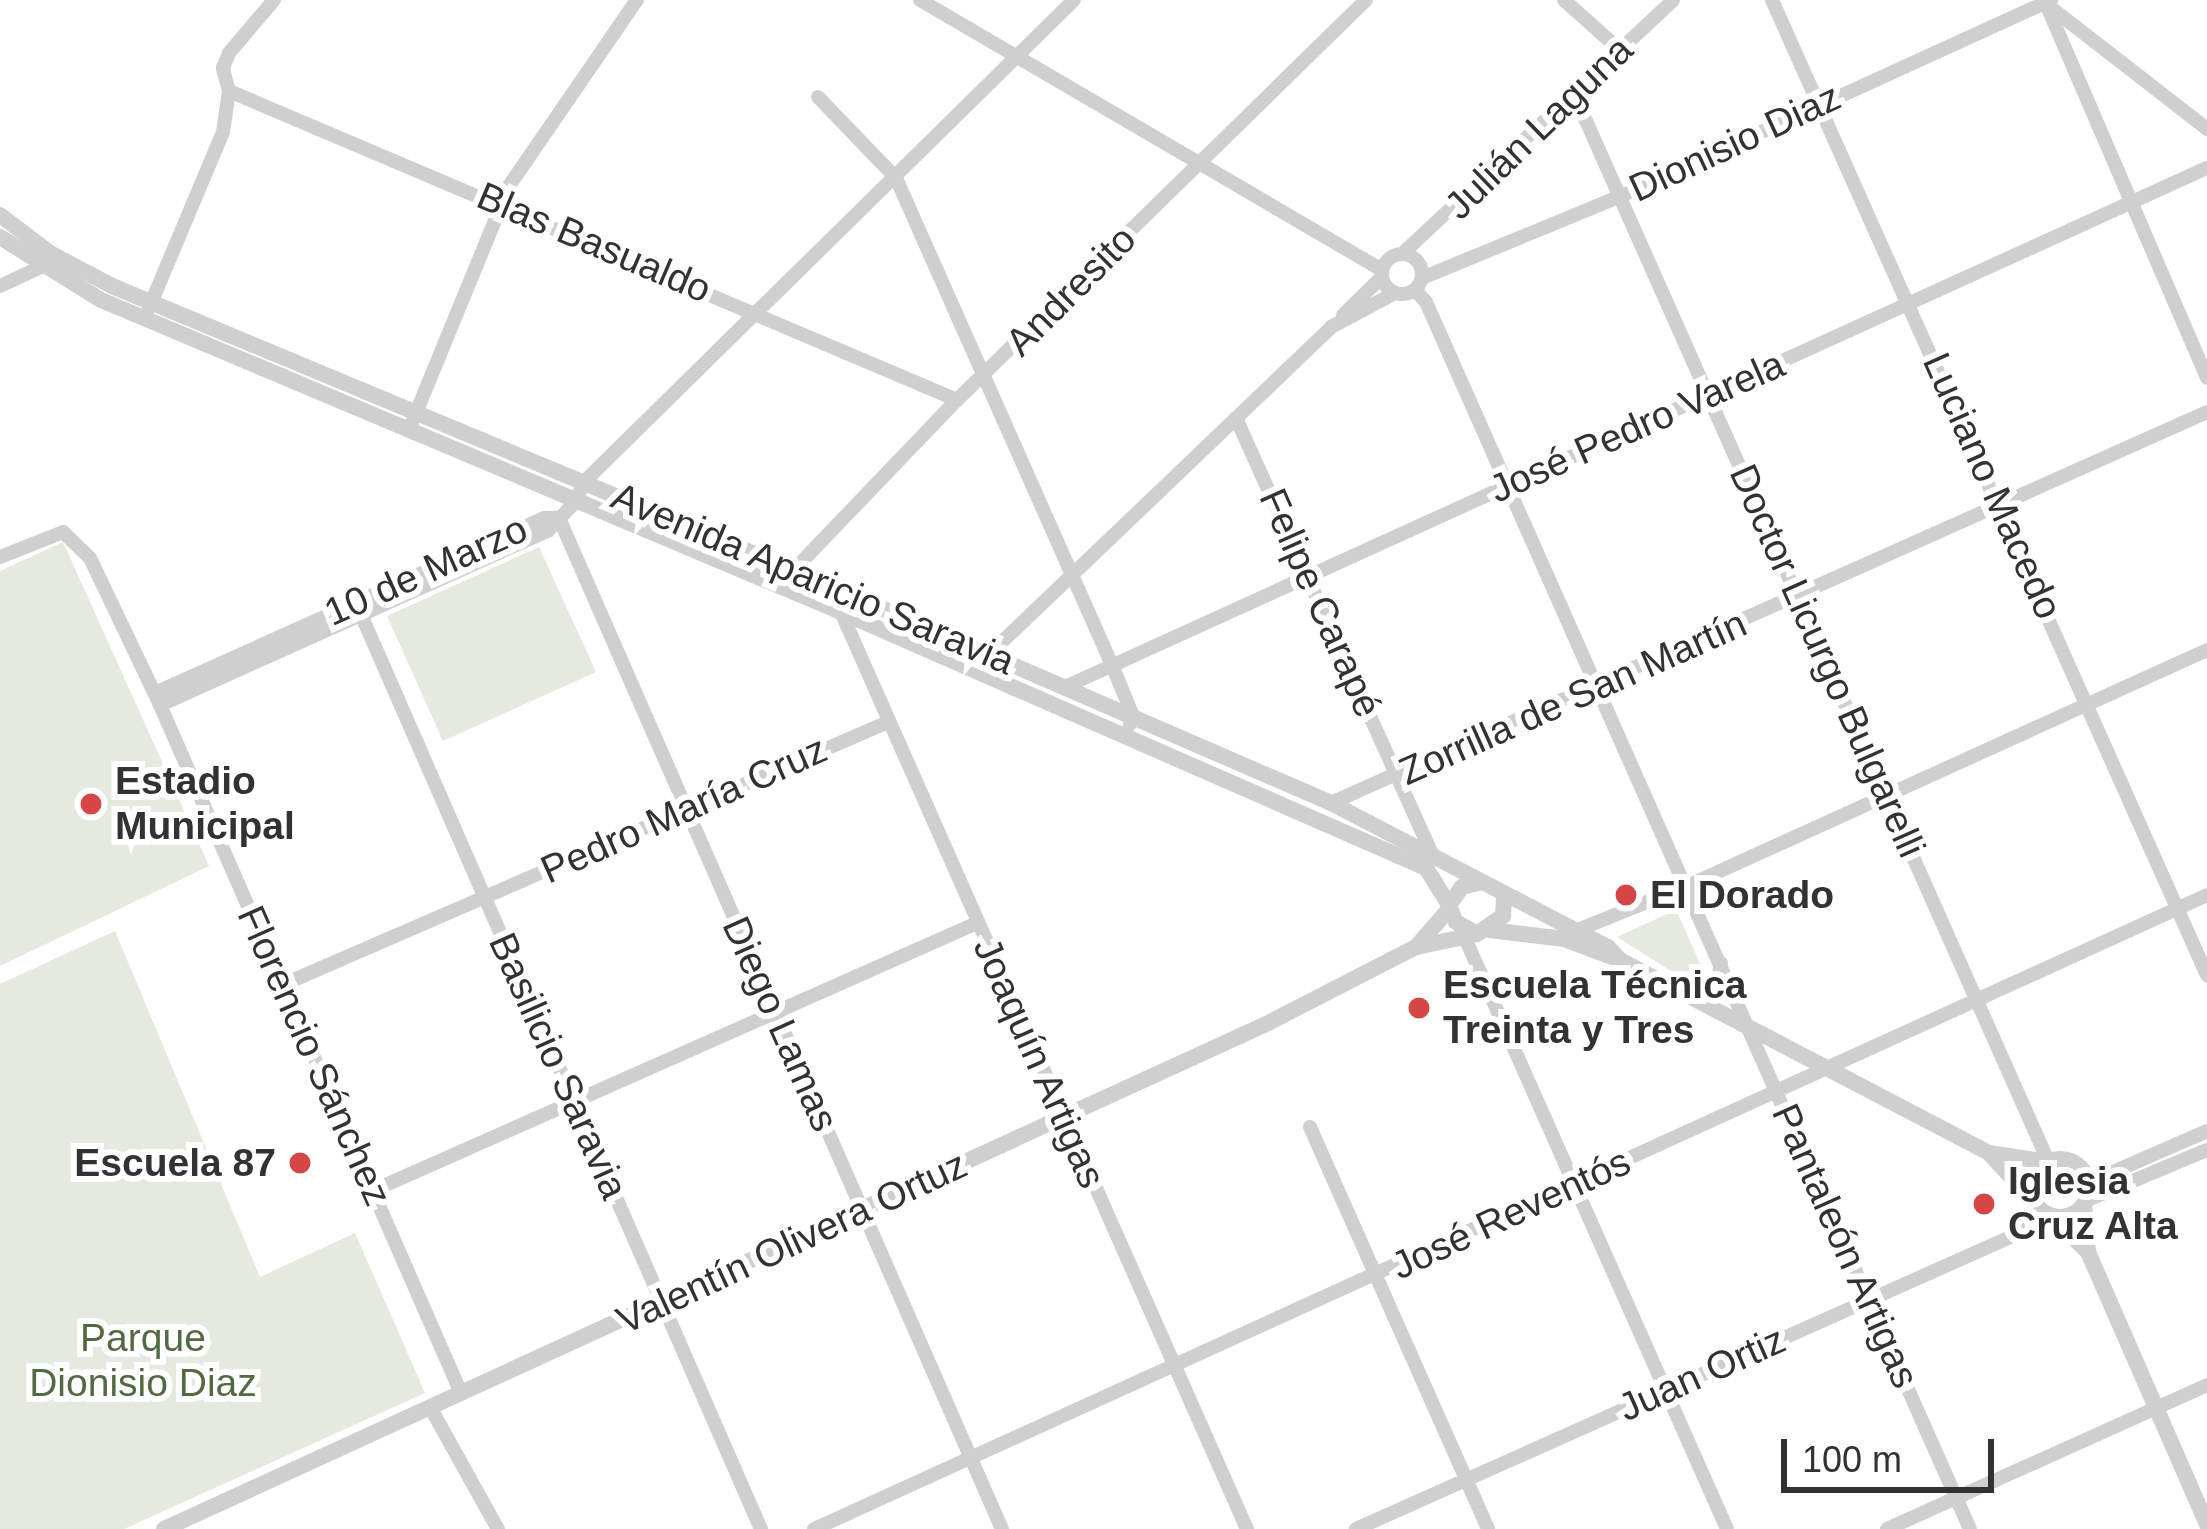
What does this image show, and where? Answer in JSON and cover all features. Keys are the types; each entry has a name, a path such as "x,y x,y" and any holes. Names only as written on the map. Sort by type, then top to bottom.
{"street":[{"path":"148,311 224,132 229,91 223,68 229,53 274,0"},
{"path":"409,430 502,203 638,0"},
{"path":"920,0 1382,274 1395,293"},
{"path":"559,518 576,501 584,482 1074,0"},
{"name":"Andresito","path":"783,588 791,569 957,400 1366,0"},
{"path":"1564,0 1621,50"},
{"name":"Julián Laguna","path":"1402,254 1673,0"},
{"name":"Luciano Macedo","path":"1772,0 2207,975"},
{"path":"2046,1 2207,129"},
{"path":"2046,1 2207,378"},
{"name":"Dionisio Diaz","path":"1418,284 2046,1"},
{"name":"Blas Basualdo","path":"229,91 957,400"},
{"name":"Doctor Licurgo Bulgarelli","path":"1575,96 2047,1162"},
{"path":"818,97 896,178 1112,665 1133,716 1126,736"},
{"name":"José Pedro Varela","path":"1066,686 2207,168"},
{"name":"Avenida Aparicio Saravia","path":"0,214 75,278"},
{"name":"Avenida Aparicio Saravia","path":"0,237 41,267 75,278 409,430 783,588 843,603 986,653 1331,803 1989,1153 2047,1162"},
{"path":"977,671 986,653 1331,327 1382,274 1389,259 1402,254 1415,259 1418,284 1331,327"},
{"path":"0,286 41,267"},
{"name":"Pantaleón Artigas","path":"1418,284 1970,1529"},
{"name":"Avenida Aparicio Saravia","path":"148,311 416,411 791,569 843,603 977,671 1426,868 1449,907"},
{"name":"Zorrilla de San Martín","path":"1331,803 2207,412"},
{"name":"Felipe Carapé","path":"1236,418 1432,854"},
{"name":"10 de Marzo","path":"158,699 359,610 544,518 559,518"},
{"name":"Diego Lamas","path":"559,518 1002,1529"},
{"name":"Florencio Sánchez","path":"0,557 63,532 90,558 158,699 461,1393"},
{"name":"Joaquín Artigas","path":"843,603 888,722 1246,1529"},
{"name":"Basilicio Saravia","path":"359,610 761,1529"},
{"path":"1575,931 1687,886 2207,650"},
{"name":"Pedro María Cruz","path":"282,985 888,722"},
{"path":"1477,934 1456,922 1449,907 1462,886 1482,882"},
{"path":"1477,934 1504,916 1504,894"},
{"name":"José Reventós","path":"814,1529 2207,896"},
{"name":"Valentín Olivera Ortuz","path":"1416,946 1449,907"},
{"path":"372,1191 977,922"},
{"path":"1477,934 1480,969 1727,1529"},
{"name":"Avenida Aparicio Saravia","path":"1477,934 1564,940 1620,960"},
{"name":"Valentín Olivera Ortuz","path":"164,1529 1063,1119 1416,946 1477,934"},
{"path":"1712,1009 1721,962"},
{"path":"1310,1127 1488,1529"},
{"path":"2207,1131 2086,1196 2066,1217 2043,1211 2032,1180 2047,1162 2076,1164 2086,1196 2088,1252 2207,1525"},
{"path":"2086,1196 2207,1150"},
{"name":"Avenida Aparicio Saravia","path":"1989,1153 2088,1252"},
{"name":"Juan Ortiz","path":"1356,1529 2026,1230 2043,1211"},
{"path":"1887,1529 2207,1385"},
{"path":"430,1407 498,1529"}],"green space":[{"name":"Estadio Municipal","path":"63,542 209,866 0,966 0,571"},
{"path":"539,547 596,672 443,741 387,616"},
{"path":"1676,910 1703,970 1701,990 1617,937"},
{"name":"Parque Dionisio Diaz","path":"115,931 260,1277 355,1233 425,1393 124,1529 0,1529 0,984"}],"place":[{"name":"Estadio Municipal","path":"91,804"},
{"name":"El Dorado","path":"1626,895"},
{"name":"Escuela Técnica Treinta y Tres","path":"1419,1008"},
{"name":"Escuela 87","path":"300,1163"},
{"name":"Iglesia Cruz Alta","path":"1984,1204"}]}
